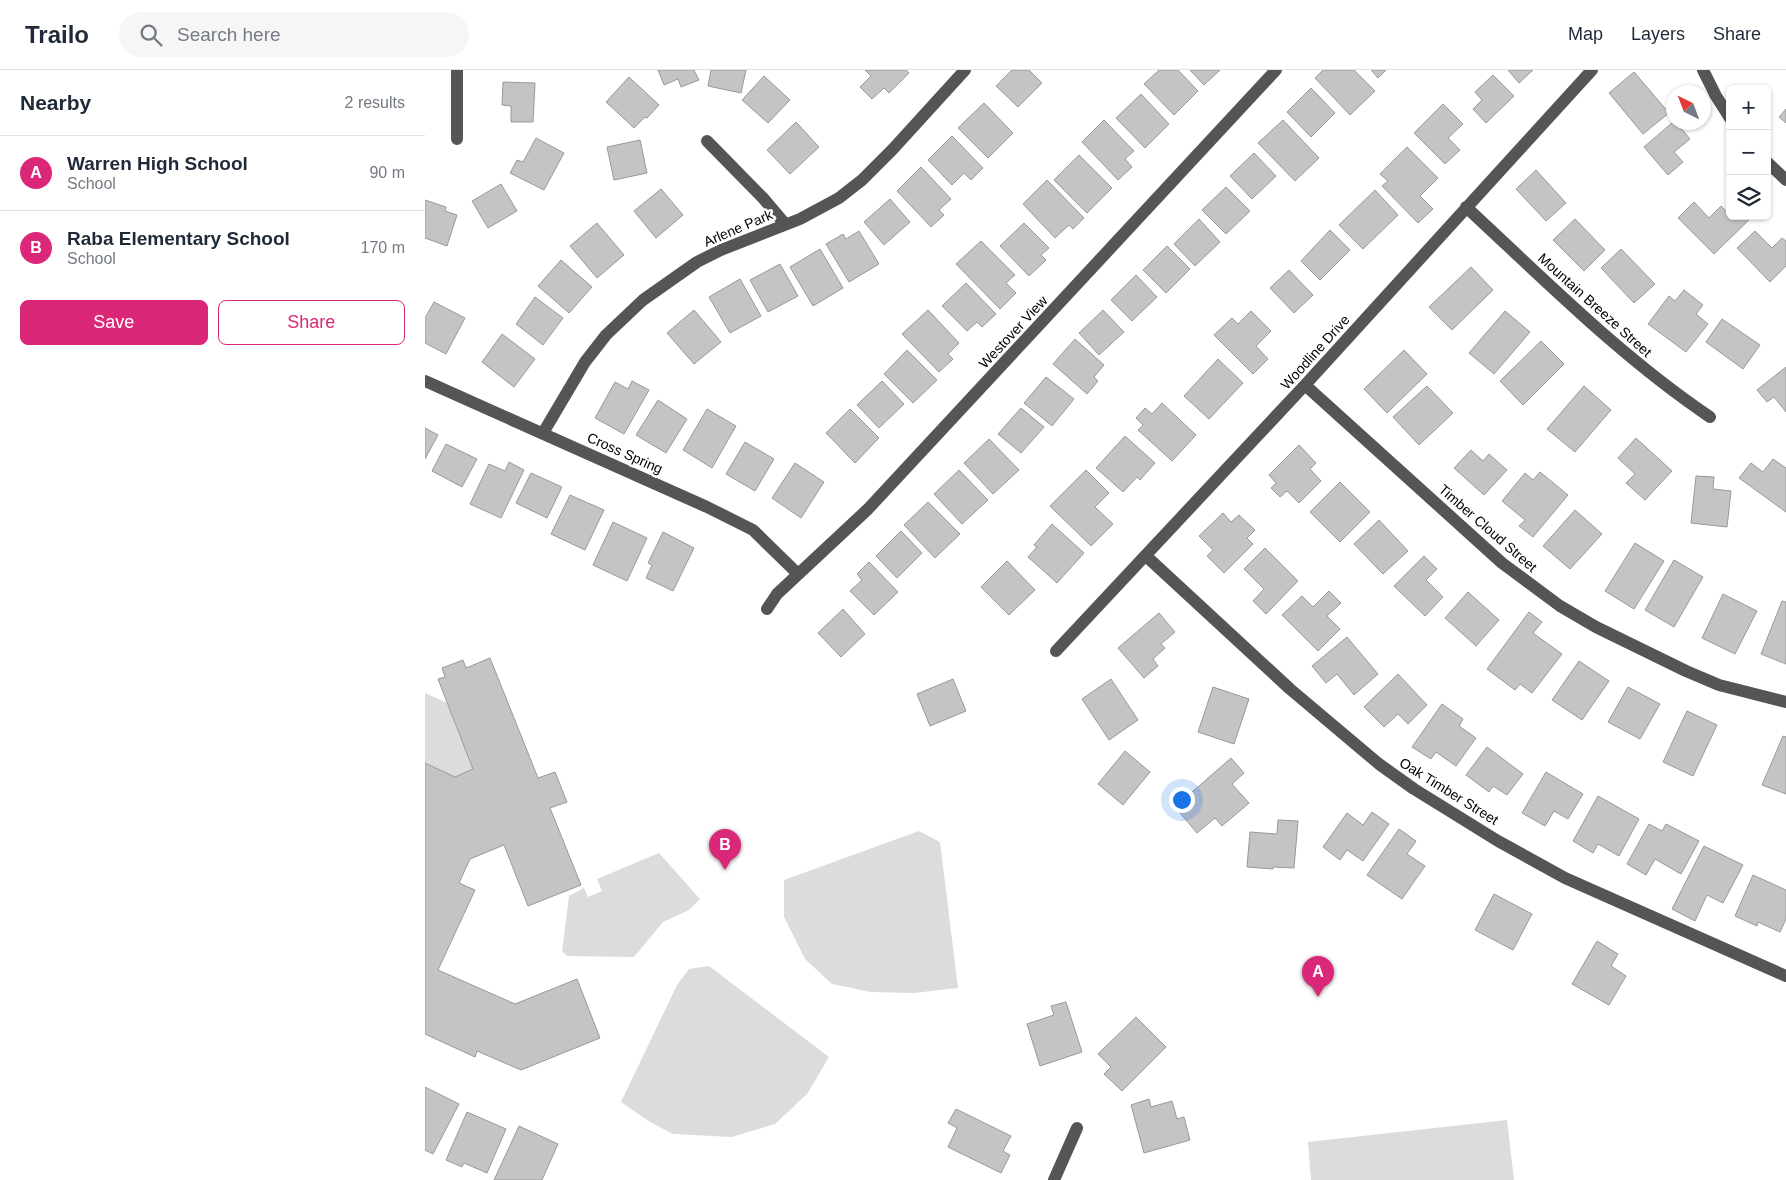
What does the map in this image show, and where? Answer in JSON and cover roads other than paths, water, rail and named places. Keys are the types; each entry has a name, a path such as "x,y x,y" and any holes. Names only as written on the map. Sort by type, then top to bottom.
{"street":[{"path":"457,70 457,139"},
{"name":"Arlene Park","path":"543,433 585,362 606,336 643,300 680,272 697,262 825,206 839,198 862,180 965,70"},
{"name":"Westover View","path":"767,609 777,594 868,509 1276,70"},
{"name":"Woodline Drive","path":"1056,651 1305,385 1592,70"},
{"path":"1703,70 1726,112"},
{"path":"707,141 763,198 785,224"},
{"path":"1771,166 1786,180"},
{"name":"Mountain Breeze Street","path":"1466,208 1615,345 1671,391 1710,417"},
{"name":"Cross Spring","path":"425,381 707,507 753,530 798,574"},
{"name":"Timber Cloud Street","path":"1305,385 1502,563 1560,606 1596,627 1686,671 1719,685 1786,702"},
{"name":"Oak Timber Street","path":"1145,556 1290,690 1379,764 1414,789 1498,841 1565,878 1786,976"},
{"path":"1054,1180 1077,1128"}],"place":[{"name":"Raba Elementary School","path":"725,870"},
{"name":"Warren High School","path":"1318,997"}]}
